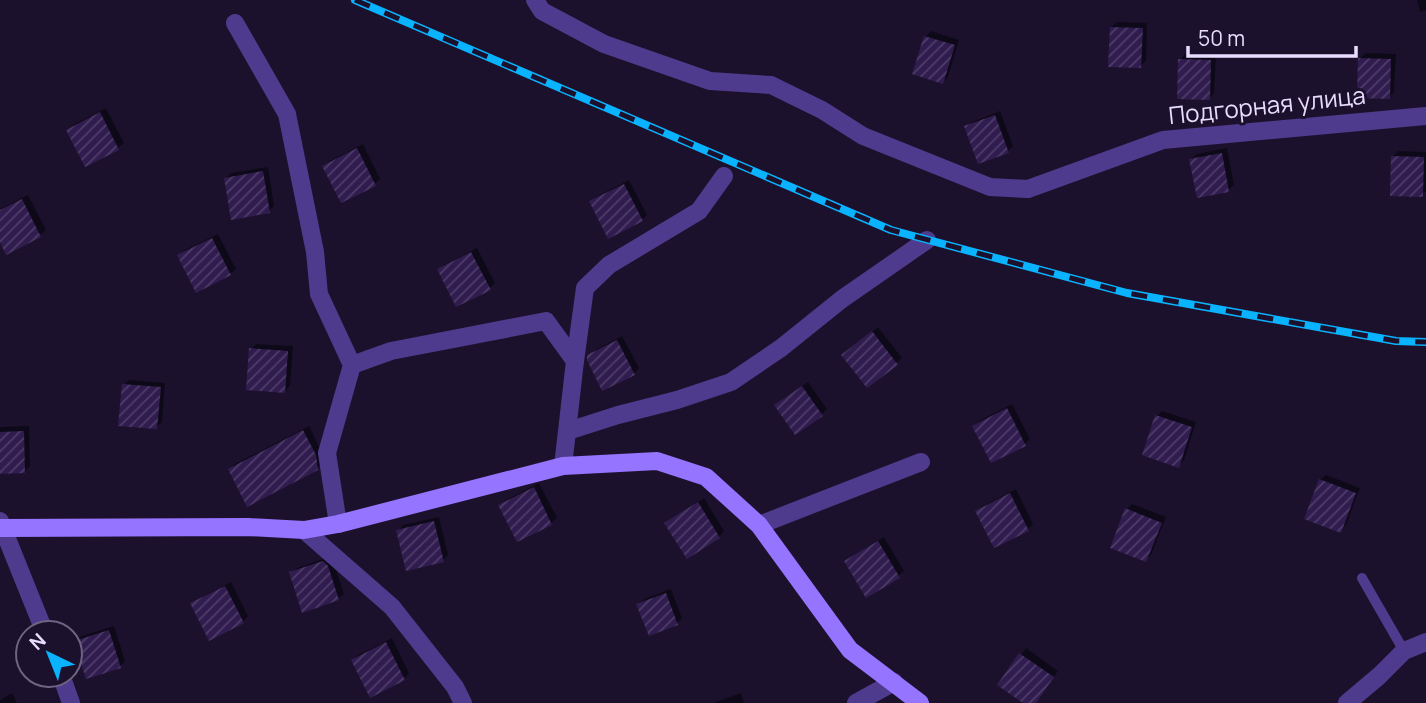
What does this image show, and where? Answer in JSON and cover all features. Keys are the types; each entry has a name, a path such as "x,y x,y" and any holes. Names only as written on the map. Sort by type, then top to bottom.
{"street":[{"name":"Подгорная улица","path":"535,0 542,10 604,44 710,81 771,85 822,110 863,136 990,187 1028,189 1163,139 1426,116"},
{"path":"235,23 287,114 316,251 319,294 352,365 327,453 338,524"},
{"path":"563,466 585,288 609,265 699,211 724,176"},
{"path":"568,431 731,382 927,240"},
{"path":"352,365 391,351 546,321 575,361"},
{"path":"39,619 1,526 248,527 304,530 338,524 563,466 657,461 706,477 759,526 850,650 920,703"},
{"path":"759,526 921,462"},
{"path":"304,530 392,607 456,687 463,703"},
{"path":"1347,703 1380,676 1404,651 1426,642"},
{"path":"856,703 894,682"}],"lane":[{"path":"1362,578 1404,651"}],"building":[{"path":"1110,27 1143,28 1141,68 1108,67"},
{"path":"924,36 955,45 943,84 912,74"},
{"path":"1358,58 1391,59 1390,99 1357,98"},
{"path":"1178,59 1211,60 1210,100 1177,99"},
{"path":"100,112 119,150 85,167 66,130"},
{"path":"995,115 1009,153 978,164 964,126"},
{"path":"357,148 376,186 341,203 322,166"},
{"path":"1222,153 1229,192 1197,198 1189,159"},
{"path":"1391,156 1424,157 1423,197 1390,196"},
{"path":"263,171 270,213 231,220 224,178"},
{"path":"624,184 643,221 608,239 589,201"},
{"path":"22,199 41,237 6,255 0,242 0,210"},
{"path":"212,238 231,275 196,293 177,255"},
{"path":"471,252 491,290 456,307 437,269"},
{"path":"872,331 898,365 867,388 841,355"},
{"path":"617,340 635,375 602,391 587,355"},
{"path":"249,348 288,351 285,393 246,390"},
{"path":"122,384 161,387 157,429 118,426"},
{"path":"802,386 823,416 795,435 774,405"},
{"path":"1007,408 1026,446 991,463 972,426"},
{"path":"1155,415 1192,427 1179,468 1142,455"},
{"path":"303,430 316,455 318,470 247,507 228,469"},
{"path":"24,431 25,473 0,474 0,432"},
{"path":"1319,479 1356,493 1341,533 1304,519"},
{"path":"534,487 552,525 517,542 498,505"},
{"path":"1010,493 1029,531 994,548 975,511"},
{"path":"698,502 720,538 687,559 664,523"},
{"path":"1125,508 1162,523 1146,562 1110,548"},
{"path":"434,521 444,562 406,571 396,530"},
{"path":"878,541 900,578 866,598 844,561"},
{"path":"323,561 328,566 339,600 302,613 289,572"},
{"path":"225,586 244,623 209,641 190,603"},
{"path":"666,593 678,625 649,636 636,604"},
{"path":"109,630 121,668 86,679 84,638"},
{"path":"386,642 405,680 370,698 351,660"},
{"path":"1019,653 1054,677 1036,703 1023,703 997,685"}],"railway":[{"path":"355,0 891,230 1127,293 1396,341 1426,342"}]}
